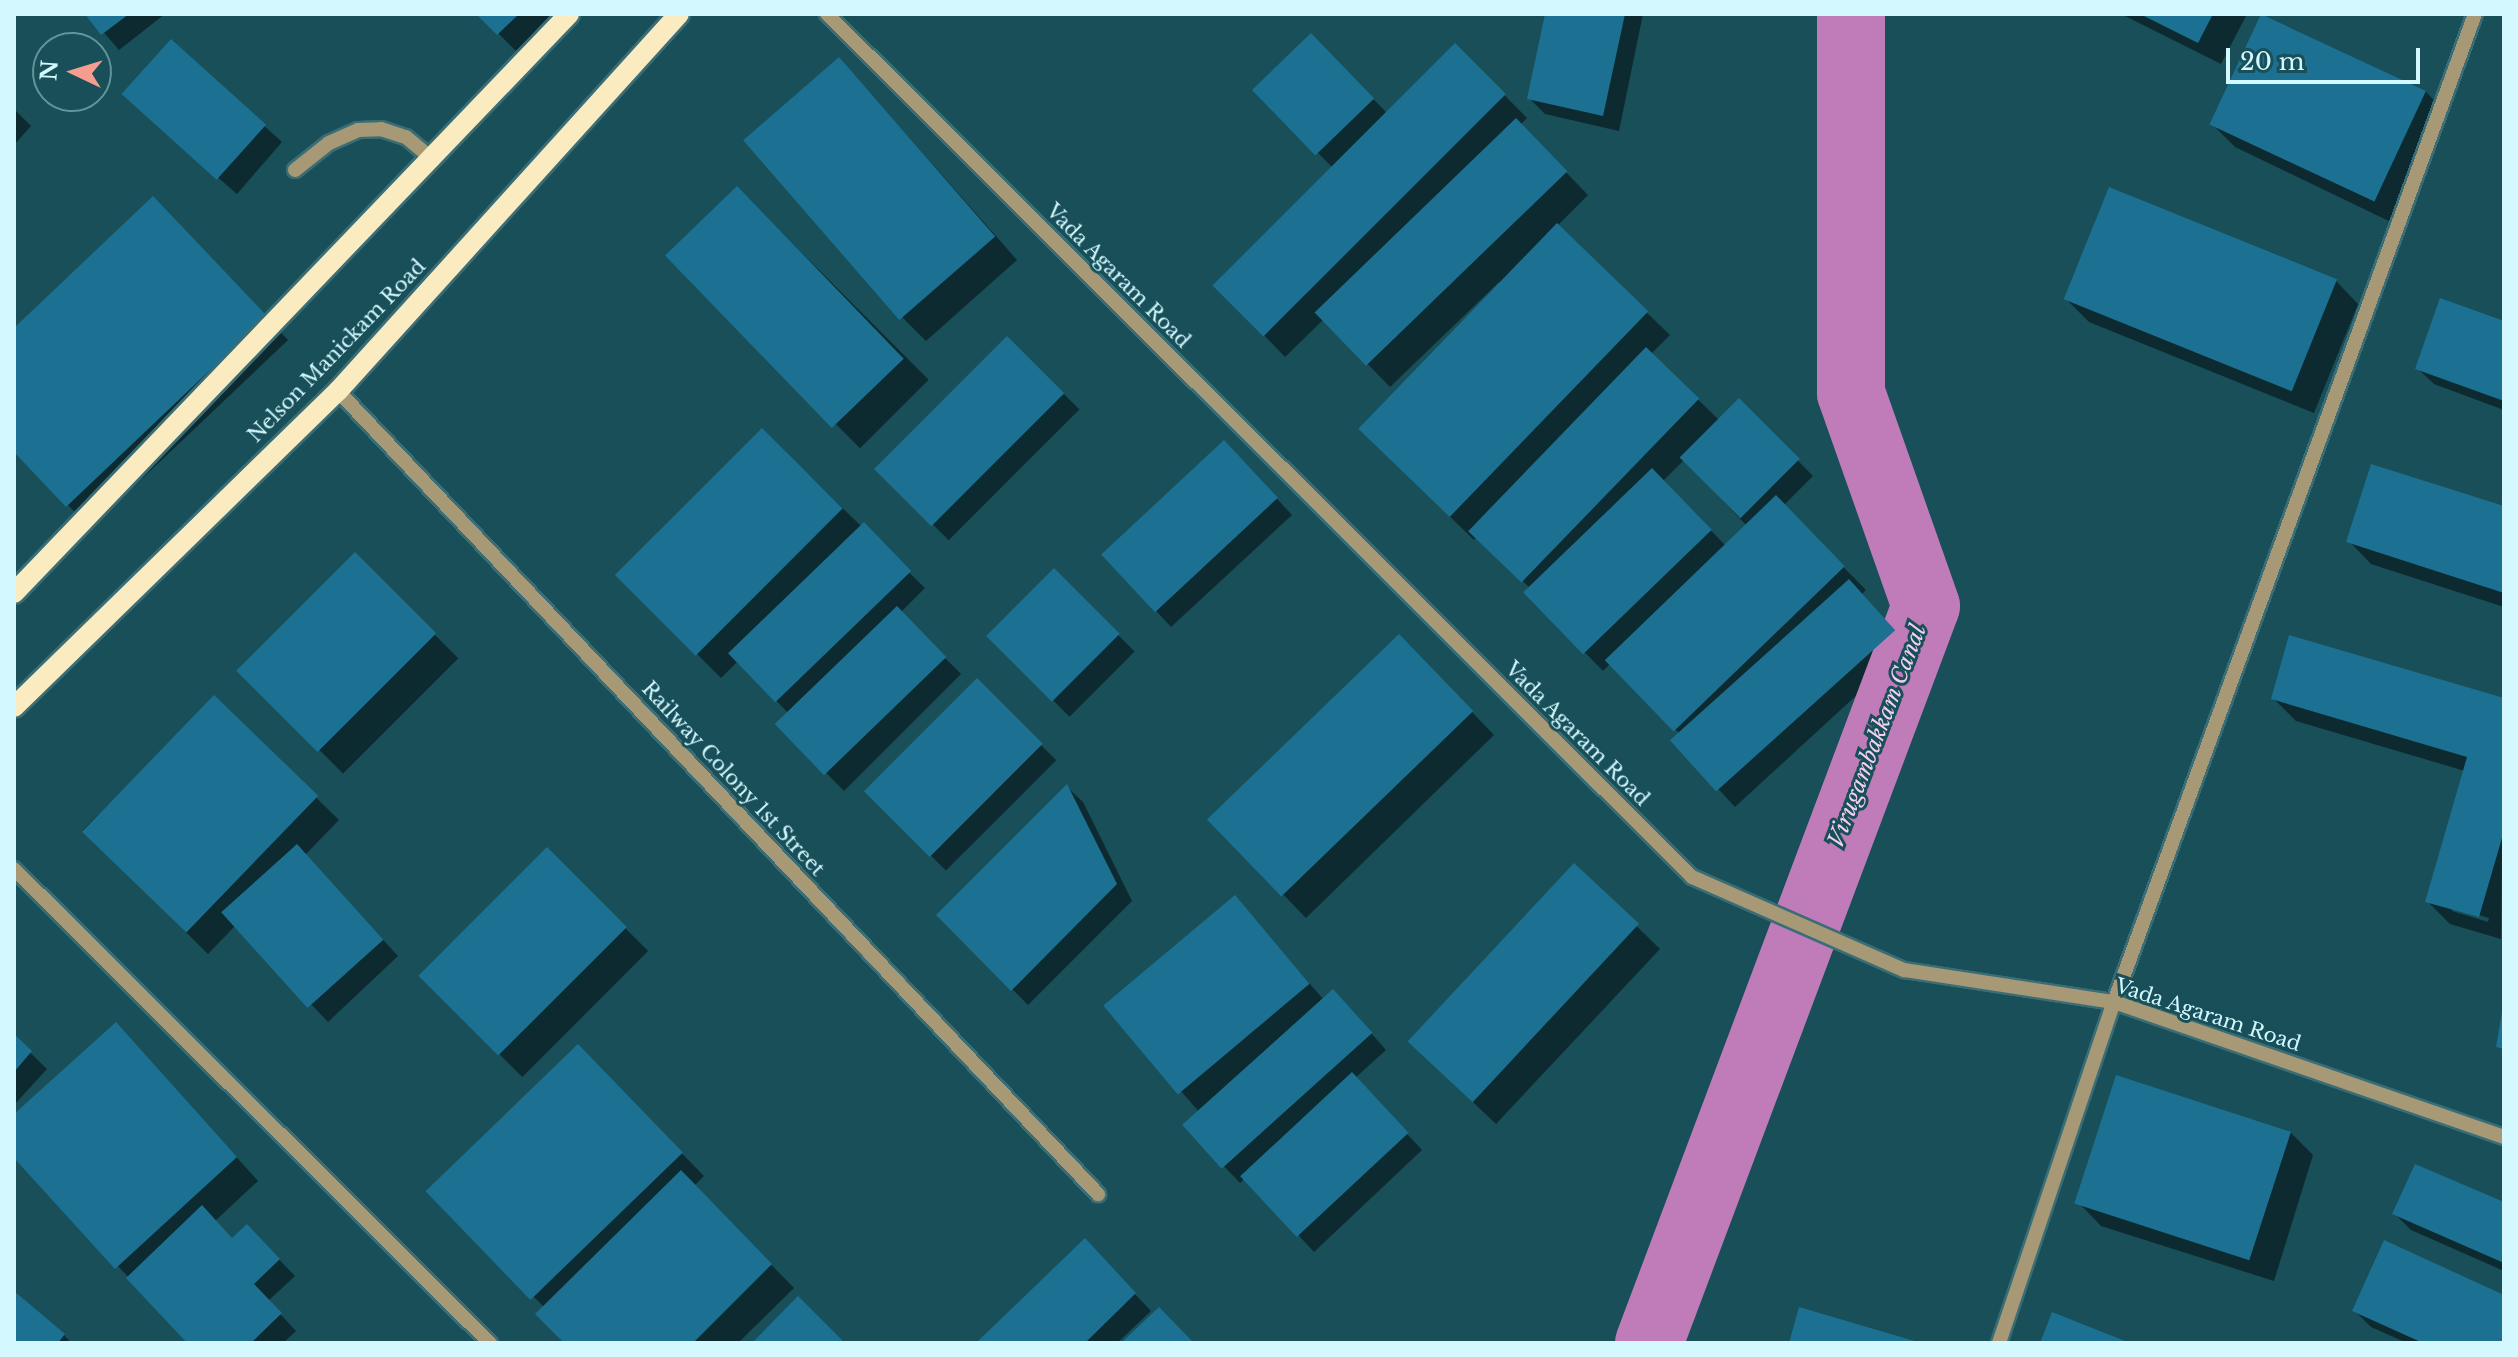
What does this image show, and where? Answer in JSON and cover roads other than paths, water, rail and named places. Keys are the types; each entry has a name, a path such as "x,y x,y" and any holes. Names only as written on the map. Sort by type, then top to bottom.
{"main road":[{"path":"14,593 569,14"},
{"name":"Nelson Manickam Road","path":"14,707 338,391 679,14"}],"street":[{"name":"Vada Agaram Road","path":"827,14 1692,877 1904,970 2114,1002 2504,1137"},
{"path":"1999,1343 2114,1002 2475,14"},
{"path":"295,170 329,143 358,130 381,129 406,137 432,159"},
{"name":"Railway Colony 1st Street","path":"338,391 1098,1194"},
{"path":"14,869 490,1343"}],"waterway":[{"name":"Virugambakkam Canal","path":"1649,1343 1926,606 1851,393 1851,14"}]}
